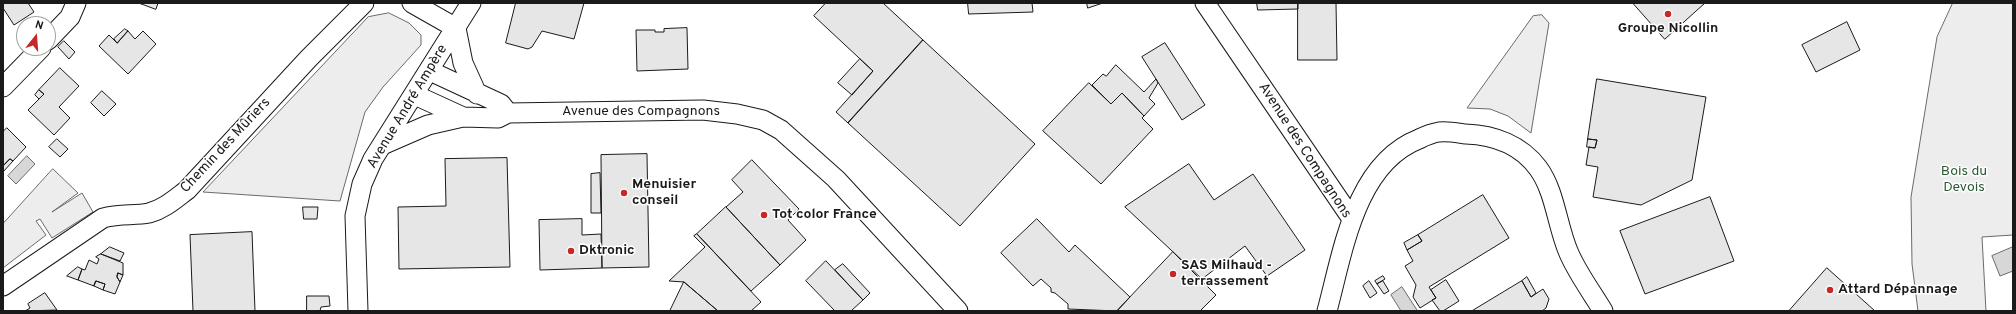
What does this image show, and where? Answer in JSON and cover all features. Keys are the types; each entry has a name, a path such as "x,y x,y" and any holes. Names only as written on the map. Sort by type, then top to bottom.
{"street":[{"path":"56,32 70,17 76,3"},
{"name":"Chemin des Mûriers","path":"3,286 103,218 117,214 148,213 163,208 187,190 309,58 364,3"},
{"path":"412,3 456,28 463,63 477,94"},
{"name":"Avenue André Ampère","path":"358,311 355,216 362,184 373,159 415,95 471,3"},
{"name":"Avenue des Compagnons","path":"1205,3 1352,219 1327,311"},
{"path":"3,87 32,56"},
{"path":"430,71 501,104 508,112"},
{"name":"Avenue des Compagnons","path":"415,95 463,117"},
{"name":"Avenue des Compagnons","path":"382,145 428,125 463,117 498,118 508,112 703,110 737,114 763,120 781,130 836,179 958,311"},
{"path":"1352,219 1369,182 1390,158 1406,144 1439,132 1483,134 1503,141 1522,152 1538,168 1547,186 1568,252 1602,311"}],"shaded area":[{"name":"Bois du Devois","path":"1953,3 2013,3 2013,235 1982,237 1986,311 1918,311 1912,264 1911,197 1937,37"},
{"path":"389,13 409,23 421,35 421,45 383,87 365,112 340,201 203,192 368,17"},
{"path":"1542,15 1549,23 1531,133 1508,116 1490,109 1467,108 1533,16"},
{"path":"27,156 35,164 16,184 8,176"},
{"path":"53,169 78,193 52,212 82,193 93,212 52,238 40,219 36,221 46,235 3,268 3,224"},
{"path":"2013,247 2013,271 2000,276 1992,256"},
{"path":"1402,287 1417,310 1401,311 1391,295"}],"building":[{"path":"3,3 28,3 34,12 28,16 16,16 16,24 14,25 3,8"},
{"path":"139,3 158,3 156,9"},
{"path":"516,3 584,3 574,39 542,31 532,47 528,49 506,43"},
{"path":"826,3 883,3 923,40 848,123 836,112 873,71 814,16"},
{"path":"968,3 1032,3 1033,12 969,14"},
{"path":"1087,3 1103,3 1088,8"},
{"path":"1257,3 1298,3 1298,9 1258,10"},
{"path":"1298,3 1336,3 1337,60 1298,60"},
{"name":"Groupe Nicollin","path":"1633,3 1705,3 1665,39"},
{"path":"1847,22 1860,50 1816,72 1802,45"},
{"path":"687,28 688,69 637,71 636,30 655,30 655,32 664,32 664,29"},
{"path":"125,29 128,31 117,43 114,39"},
{"path":"128,31 135,39 143,31 156,44 128,74 99,46 109,35 117,43"},
{"path":"923,40 1035,144 960,226 848,123"},
{"path":"64,41 75,52 69,59 58,47"},
{"path":"1165,43 1205,105 1182,120 1142,57"},
{"path":"860,59 873,71 852,95 838,83"},
{"path":"1116,65 1144,92 1156,79 1158,83 1149,98 1155,104 1144,116 1122,93 1111,104 1092,85 1103,74 1106,76"},
{"path":"60,68 79,86 59,107 70,118 54,135 28,110 44,94 39,90"},
{"path":"1597,79 1706,97 1692,180 1641,205 1593,197 1598,167 1586,165 1589,147 1595,148 1597,140 1588,139"},
{"path":"1089,83 1111,104 1122,93 1144,116 1142,118 1153,129 1101,184 1043,131"},
{"path":"39,90 44,94 39,99 35,95"},
{"path":"102,91 116,104 104,116 91,103"},
{"path":"7,128 26,147 13,161 10,159 3,166 3,132"},
{"path":"57,139 68,149 60,157 49,147"},
{"path":"1588,139 1597,140 1595,148 1587,147"},
{"name":"Menuisier conseil","path":"647,154 649,267 602,268 601,155"},
{"path":"507,158 510,267 399,269 398,207 446,206 445,159"},
{"path":"10,159 13,161 3,172 3,166"},
{"name":"Tot color France","path":"752,160 799,209 788,220 806,240 780,265 726,207 743,192 732,180"},
{"path":"1189,164 1214,200 1253,174 1305,250 1267,276 1245,246 1202,279 1125,207"},
{"path":"600,173 601,213 591,213 591,174"},
{"path":"1483,195 1509,238 1429,287 1436,298 1420,308 1413,297 1416,285 1405,266 1413,261 1407,250 1422,241 1418,235"},
{"path":"1710,197 1734,261 1645,294 1620,231"},
{"path":"303,207 318,207 317,219 304,219"},
{"path":"726,207 780,265 751,291 697,234"},
{"name":"Dktronic","path":"582,219 582,235 601,234 602,268 540,270 539,220"},
{"path":"1037,219 1069,252 1075,245 1130,297 1117,311 1068,309 1068,304 1055,293 1051,292 1051,288 1041,279 1033,286 1001,253"},
{"path":"252,232 255,311 193,311 190,235"},
{"path":"697,234 761,302 751,311 718,311 684,282 669,281 705,247 694,236"},
{"path":"1418,235 1422,241 1407,250 1404,243"},
{"path":"110,247 124,253 120,261 101,254"},
{"name":"SAS Milhaud - terrassement","path":"1173,252 1216,295 1200,311 1117,311"},
{"path":"101,254 123,263 123,275 118,273 117,277 120,282 115,294 103,290 105,284 96,281 94,286 78,280 82,269 85,270 89,260 97,264 99,259 96,257"},
{"path":"826,261 863,300 851,311 835,311 806,281"},
{"path":"843,264 870,293 863,300 835,270"},
{"path":"78,267 82,269 78,280 67,276"},
{"name":"Attard Dépannage","path":"1827,268 1875,311 1789,311"},
{"path":"118,273 123,275 120,282 117,277"},
{"path":"1383,276 1385,279 1377,284 1375,281"},
{"path":"1527,277 1536,293 1531,297 1522,281"},
{"path":"1446,280 1459,301 1443,311 1440,311 1432,300 1436,298 1431,290"},
{"path":"96,281 105,284 103,290 94,286"},
{"path":"1369,281 1377,293 1370,298 1363,286"},
{"path":"1383,281 1389,291 1384,294 1377,284"},
{"path":"1522,281 1531,297 1543,289 1549,299 1546,308 1542,311 1472,311"},
{"path":"684,282 718,311 670,311"},
{"path":"45,293 57,310 25,311 30,308 28,304"},
{"path":"307,296 329,296 330,306 321,307 320,311 307,311"}],"place":[{"name":"Groupe Nicollin","path":"1668,14"},
{"name":"Menuisier conseil","path":"624,193"},
{"name":"Tot color France","path":"764,215"},
{"name":"Dktronic","path":"571,251"},
{"name":"SAS Milhaud - terrassement","path":"1173,274"},
{"name":"Attard Dépannage","path":"1830,290"}]}
